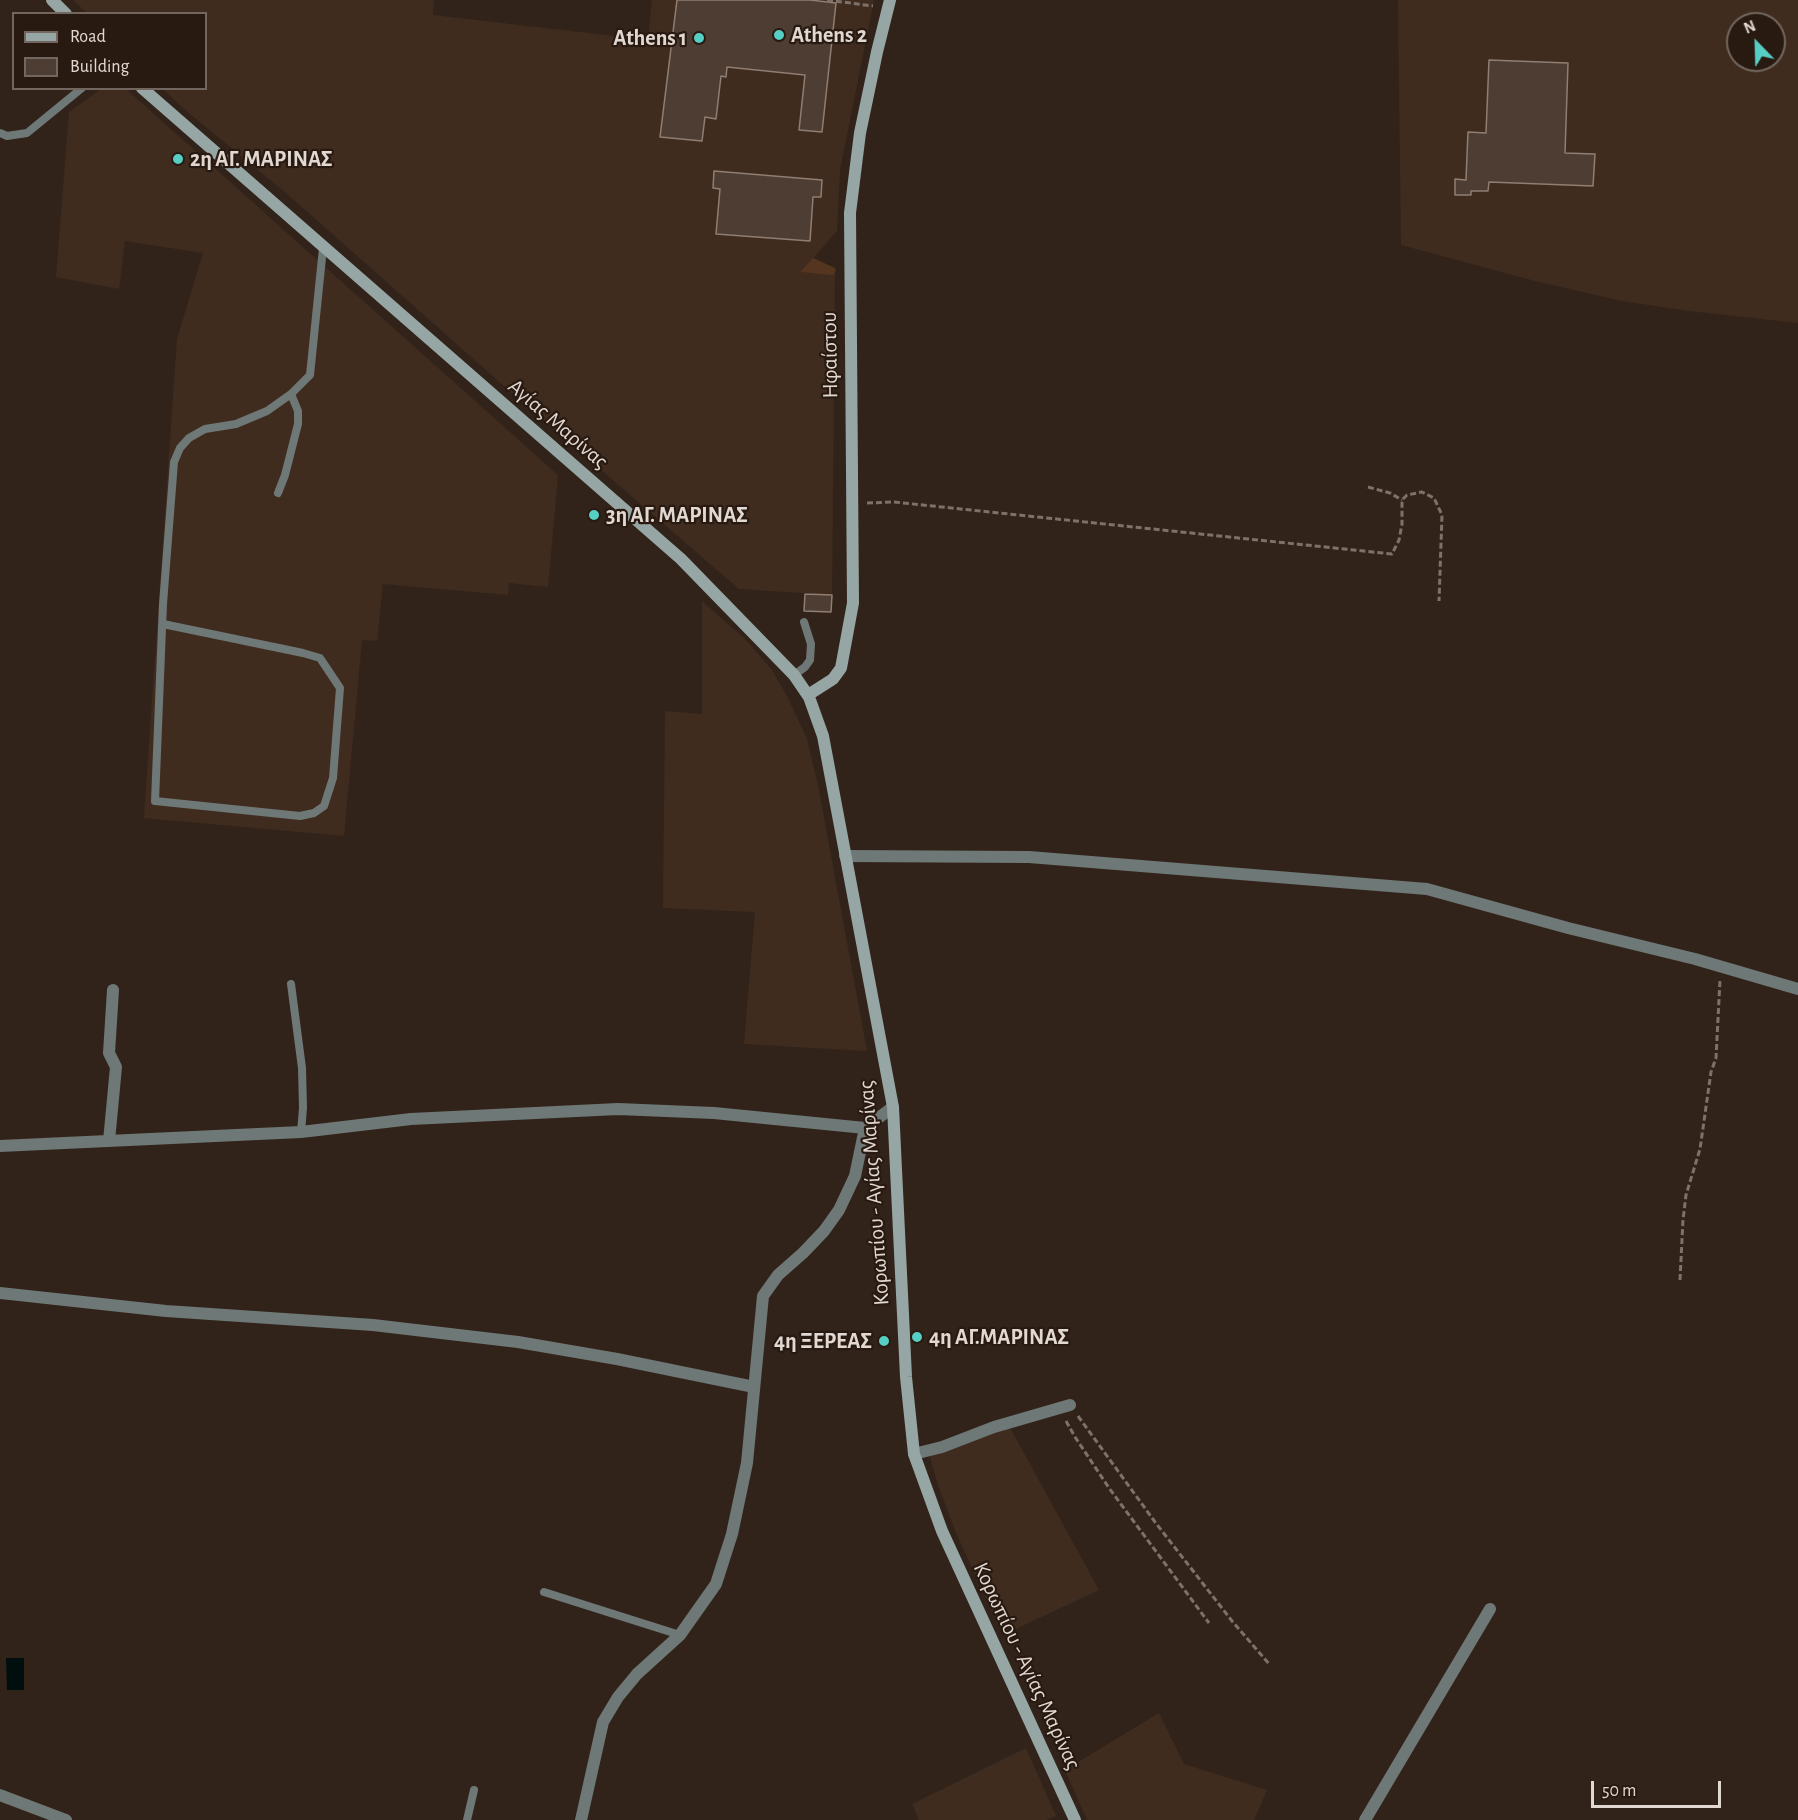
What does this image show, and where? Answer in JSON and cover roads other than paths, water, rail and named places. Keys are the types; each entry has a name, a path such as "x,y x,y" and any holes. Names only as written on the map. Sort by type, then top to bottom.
{"main road":[{"path":"52,0 64,12"},
{"name":"Ηφαίστου","path":"808,695 833,679 841,668 854,594 850,213 860,133 890,0"},
{"name":"Αγίας Μαρίνας","path":"144,90 681,559 794,675 808,695 823,736 845,856"},
{"name":"Κορωπίου - Αγίας Μαρίνας","path":"845,856 893,1107 906,1377 914,1455 942,1531 1075,1820"}],"street":[{"path":"845,856 1029,857 1427,889 1798,989"},
{"path":"109,1141 116,1067 109,1053 113,990"},
{"path":"581,1820 603,1722 637,1674 680,1635 716,1584 732,1534 747,1463 763,1296 778,1275 824,1231 839,1210 855,1176 865,1128 893,1107"},
{"path":"0,1146 301,1132 411,1119 618,1109 714,1113 865,1128"},
{"path":"0,1293 166,1311 373,1325 518,1342 617,1359 754,1387"},
{"path":"914,1455 994,1427 1065,1407"},
{"path":"1365,1820 1490,1610"},
{"path":"0,1795 66,1820"}],"lane":[{"path":"0,133 7,136 27,133 80,90"},
{"path":"163,624 320,658 340,688 333,778 324,806 314,813 300,816 155,801 163,604 174,462 180,448 189,438 205,429 236,424 267,411 291,394 310,375 323,248"},
{"path":"278,493 298,424 298,411 291,394"},
{"path":"794,675 810,660 811,644 804,622"},
{"path":"291,984 302,1068 301,1132"},
{"path":"544,1592 680,1635"},
{"path":"467,1820 474,1790"}],"place":[{"name":"Athens 2","path":"779,35"},
{"name":"Athens 1","path":"699,38"},
{"name":"2η ΑΓ. ΜΑΡΙΝΑΣ","path":"178,159"},
{"name":"3η ΑΓ. ΜΑΡΙΝΑΣ","path":"594,515"},
{"name":"4η ΑΓ.ΜΑΡΙΝΑΣ","path":"917,1337"},
{"name":"4η ΞΕΡΕΑΣ","path":"884,1341"}]}
